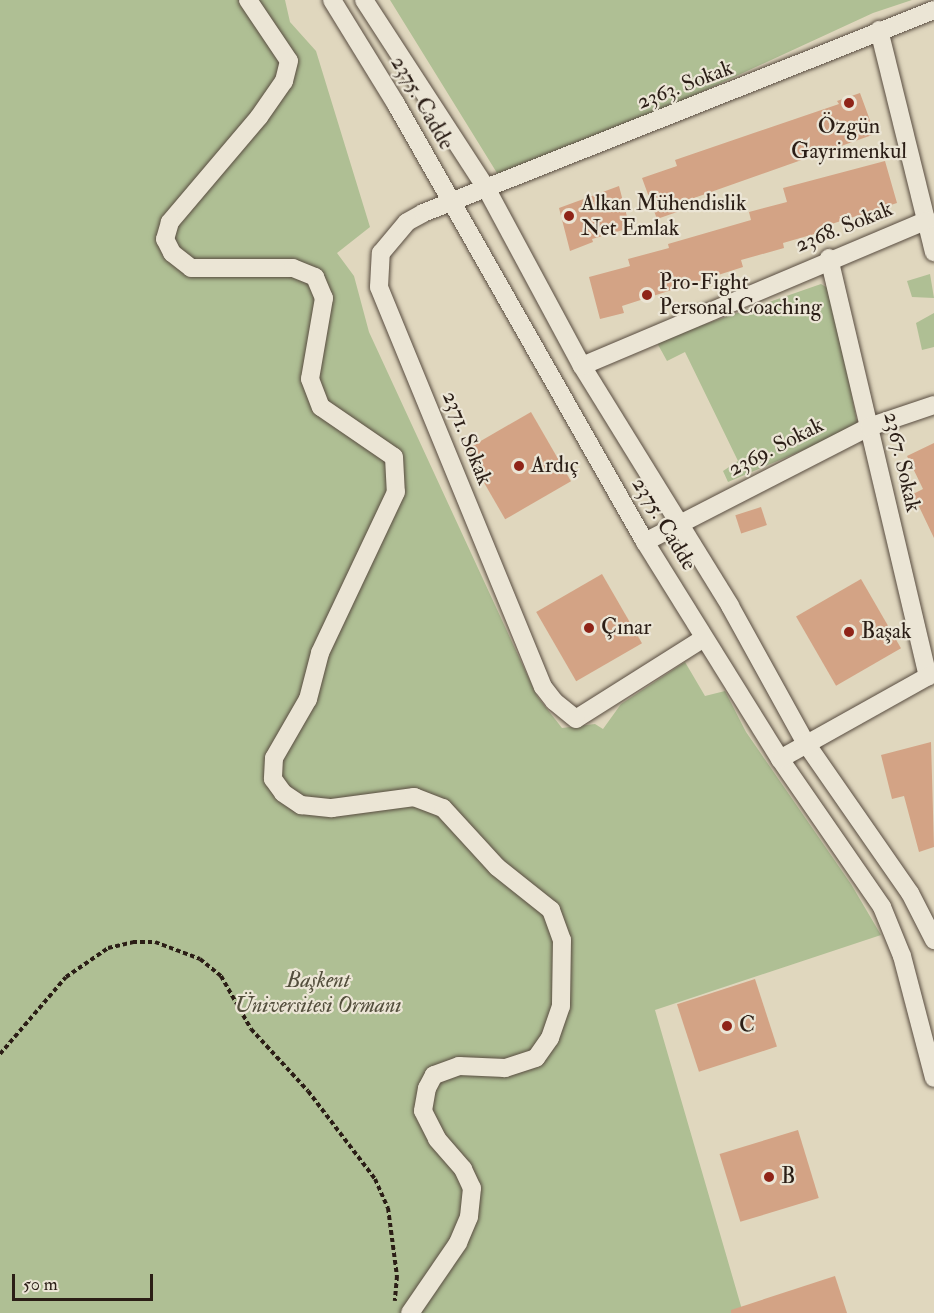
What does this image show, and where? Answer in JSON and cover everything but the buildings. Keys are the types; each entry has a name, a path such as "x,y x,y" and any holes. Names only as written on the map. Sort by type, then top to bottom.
{"street":[{"path":"248,0 289,61 284,81 259,117 170,222 165,239 172,253 191,268 293,268 315,277 324,298 310,379 321,407 394,457 396,492 320,653 308,699 274,758 273,779 282,793 301,805 332,808 414,797 443,808 497,867 551,910 561,940 561,1006 550,1038 536,1058 505,1068 459,1066 434,1075 426,1088 423,1111 437,1139 463,1169 472,1188 469,1217 458,1243 411,1313"},
{"name":"2375. Cadde","path":"332,0 452,203 645,542 780,759 892,927 934,1078"},
{"name":"2375. Cadde","path":"364,0 485,186 582,366 679,522 805,742 909,893 934,940"},
{"name":"2363. Sokak","path":"452,203 485,186 763,81 879,30 934,10"},
{"path":"879,30 934,252"},
{"name":"2371. Sokak","path":"452,203 406,222 390,237 379,259 379,287 543,687 568,715 576,719 704,639"},
{"name":"2368. Sokak","path":"582,366 830,258 927,220"},
{"name":"2367. Sokak","path":"830,258 868,428 931,675"},
{"name":"2369. Sokak","path":"645,542 679,522 868,428 934,405"},
{"path":"780,759 805,742 931,675"}],"path":[{"path":"0,1054 66,978 108,948 133,942 155,942 200,959 221,976 251,1029 308,1091 375,1179 388,1208 397,1276 393,1307"}],"green space":[{"name":"Başkent Üniversitesi Ormanı","path":"0,0 285,0 290,22 316,51 370,227 337,253 354,276 369,332 537,696 562,728 595,724 603,729 621,704 685,662 705,696 725,691 746,732 851,884 881,935 655,1010 743,1313 0,1313"},
{"path":"390,0 912,0 873,13 513,179 497,173"},
{"path":"930,274 934,298 912,297 907,281"},
{"path":"821,284 831,290 858,427 728,482 723,471 738,461 685,352 667,361 656,341"},
{"path":"934,313 934,347 922,350 916,323"}],"place":[{"name":"Özgün Gayrimenkul","path":"849,103"},
{"name":"Alkan Mühendislik Net Emlak","path":"569,216"},
{"name":"Pro-Fight Personal Coaching","path":"647,295"},
{"name":"Ardıç","path":"519,466"},
{"name":"Çınar","path":"589,628"},
{"name":"Başak","path":"849,632"},
{"name":"C","path":"727,1026"},
{"name":"B","path":"769,1177"}]}
